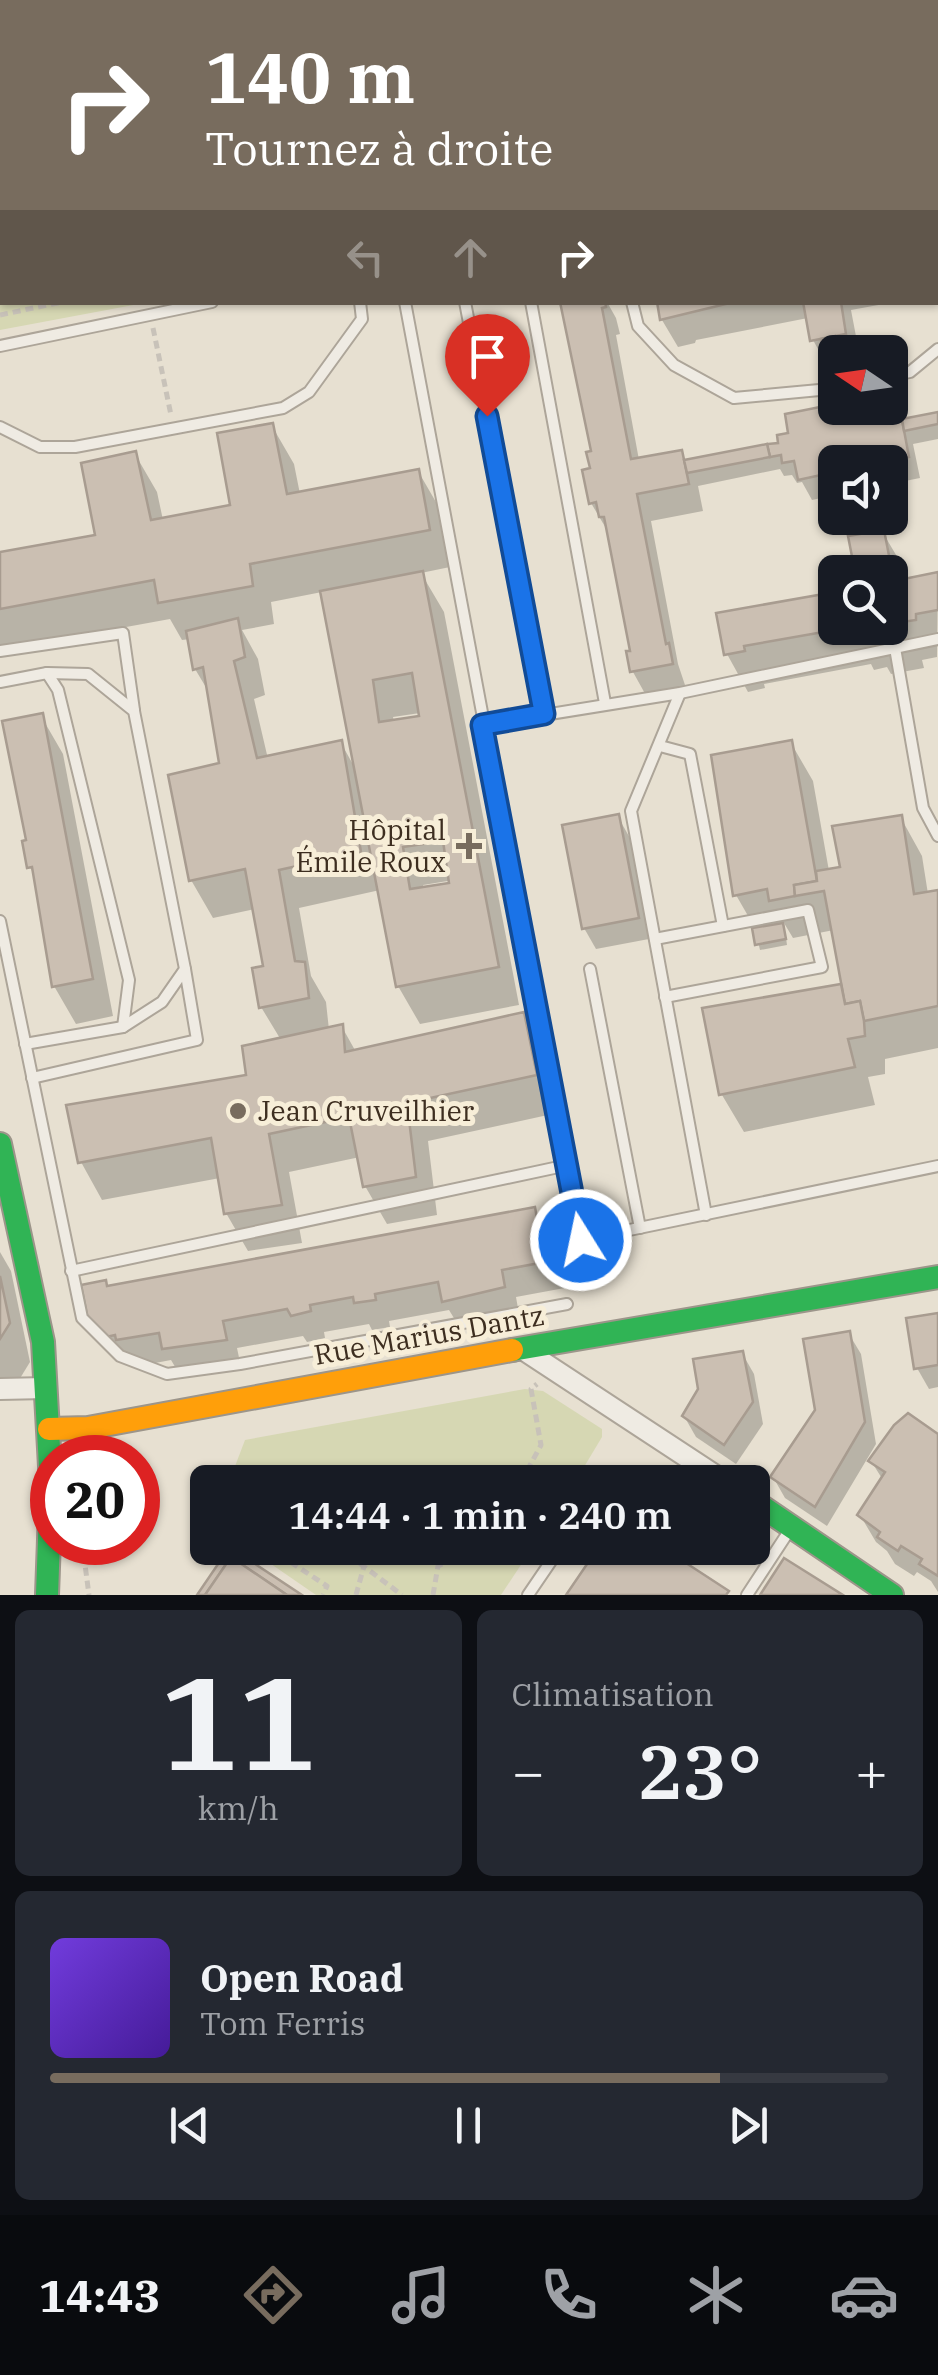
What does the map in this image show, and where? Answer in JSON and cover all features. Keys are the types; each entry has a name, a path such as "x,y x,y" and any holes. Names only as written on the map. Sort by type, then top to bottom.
{"street":[{"path":"0,1144 43,1342 51,1484 47,1595"},
{"name":"Rue Marius Dantz","path":"48,1429 88,1428 521,1348 938,1277"},
{"path":"521,1348 700,1465"},
{"path":"0,1389 46,1388"},
{"path":"770,1512 892,1595"}],"lane":[{"path":"0,346 198,305"},
{"path":"0,427 40,447 75,447 283,408 309,392 362,320 360,305"},
{"path":"406,305 581,1240 938,1166"},
{"path":"465,305 544,714"},
{"path":"531,305 605,703"},
{"path":"633,305 638,326 674,365 734,398 818,390"},
{"path":"908,372 938,350"},
{"path":"0,651 123,633 134,711 197,1040 32,1078"},
{"path":"482,725 680,693 938,639"},
{"path":"895,648 923,808 938,836"},
{"path":"0,682 47,673 88,674 134,711"},
{"path":"47,673 58,690 129,980 123,1027"},
{"path":"680,693 631,811 706,1215"},
{"path":"660,746 690,754 723,926"},
{"path":"654,940 808,910 822,967 666,997"},
{"path":"0,921 82,1318 120,1356 167,1374 566,1304"},
{"path":"25,1044 123,1027 162,1002 185,969"},
{"path":"590,970 640,1228"},
{"path":"71,1271 568,1165"},
{"path":"747,1595 792,1526"},
{"path":"528,1595 548,1565"}],"path":[{"path":"0,315 51,305"},
{"path":"150,315 174,428"},
{"path":"530,1465 541,1445 531,1389 558,1372"},
{"path":"85,1565 89,1595"},
{"path":"295,1565 327,1586 323,1595"},
{"path":"356,1595 364,1566 402,1595"},
{"path":"433,1595 438,1566"}],"green space":[{"path":"0,305 133,305 0,330"},
{"path":"525,1389 543,1391 602,1429 602,1437 585,1465 235,1465 245,1440"},
{"path":"273,1565 521,1565 501,1595 316,1595"}],"building":[{"path":"561,305 606,305 602,308 631,459 682,450 689,484 637,494 673,664 630,672 626,651 630,651 604,517 599,517 596,502 589,504 582,470 590,468 586,452 591,451"},
{"path":"658,305 722,305 660,320"},
{"path":"804,305 841,305 846,334 818,335 818,339 810,341"},
{"path":"818,407 818,425 903,425 907,445 818,445 818,476 798,480 794,461 782,463 781,455 770,457 767,444 778,443 777,435 788,433 785,414"},
{"path":"938,412 938,424 904,431 908,418"},
{"path":"273,423 287,494 419,469 430,530 250,564 253,586 158,603 154,580 0,609 0,552 95,535 81,463 136,451 151,520 230,505 217,433"},
{"path":"767,444 770,457 687,473 684,460"},
{"path":"885,535 889,555 852,555 848,536"},
{"path":"423,571 499,967 396,987 320,591","holes":["412,673 419,716 379,722 373,680","443,841 449,883 410,889 403,847"]},
{"path":"938,572 938,610 916,614 916,620 908,621 908,578"},
{"path":"818,595 818,633 744,646 745,651 724,655 716,613"},
{"path":"238,618 245,657 234,661 257,758 342,740 361,852 279,870 295,961 305,962 309,998 259,1008 252,968 263,966 245,869 189,881 168,775 219,763 203,667 193,670 186,631"},
{"path":"43,713 93,979 52,987 2,721"},
{"path":"792,740 817,881 794,885 795,896 769,901 767,889 733,896 711,755"},
{"path":"619,814 639,918 582,929 562,825"},
{"path":"902,815 914,894 938,890 938,1006 864,1021 860,1001 845,1004 824,891 795,896 794,885 817,881 816,871 840,867 832,826"},
{"path":"783,923 786,939 755,945 752,928"},
{"path":"841,984 845,1004 860,1001 864,1021 865,1036 848,1039 855,1067 719,1095 702,1008"},
{"name":"Jean Cruveilhier","path":"524,1012 537,1075 407,1103 416,1177 363,1187 349,1117 269,1134 282,1205 224,1214 211,1138 78,1163 66,1105 246,1075 242,1046 343,1024 345,1052"},
{"path":"535,1207 541,1242 552,1240 556,1260 502,1270 505,1287 442,1302 438,1282 375,1294 376,1300 354,1303 353,1297 310,1305 311,1311 291,1316 287,1309 223,1321 227,1340 162,1349 159,1333 116,1340 115,1335 106,1337 95,1329 87,1315 81,1285 106,1280 107,1286"},
{"path":"0,1276 10,1323 0,1339"},
{"path":"938,1313 938,1365 914,1369 906,1318"},
{"path":"850,1331 865,1422 815,1507 770,1477 815,1410 803,1339"},
{"path":"743,1351 753,1402 724,1445 682,1416 698,1389 693,1359"},
{"path":"908,1413 938,1434 938,1576 919,1564 922,1559 901,1546 898,1551 877,1537 880,1532 857,1515 885,1472 868,1461 894,1425"},
{"path":"784,1558 843,1595 760,1595"},
{"path":"217,1565 226,1565 205,1595 197,1595"},
{"path":"226,1565 243,1565 287,1595 205,1595"},
{"path":"243,1565 257,1565 302,1595 287,1595"},
{"path":"586,1565 689,1565 729,1591 726,1595 566,1595"}],"traffic: fast":[{"path":"0,1144 43,1342 51,1484 47,1595"},
{"path":"512,1350 938,1277"},
{"path":"770,1512 892,1595"}],"traffic: slow":[{"path":"49,1429 88,1428 512,1350"}],"place":[{"name":"Hôpital Émile Roux","path":"469,846"},
{"name":"Jean Cruveilhier","path":"238,1111"}],"route":[{"path":"487,416 544,714 482,725 581,1240"}]}
